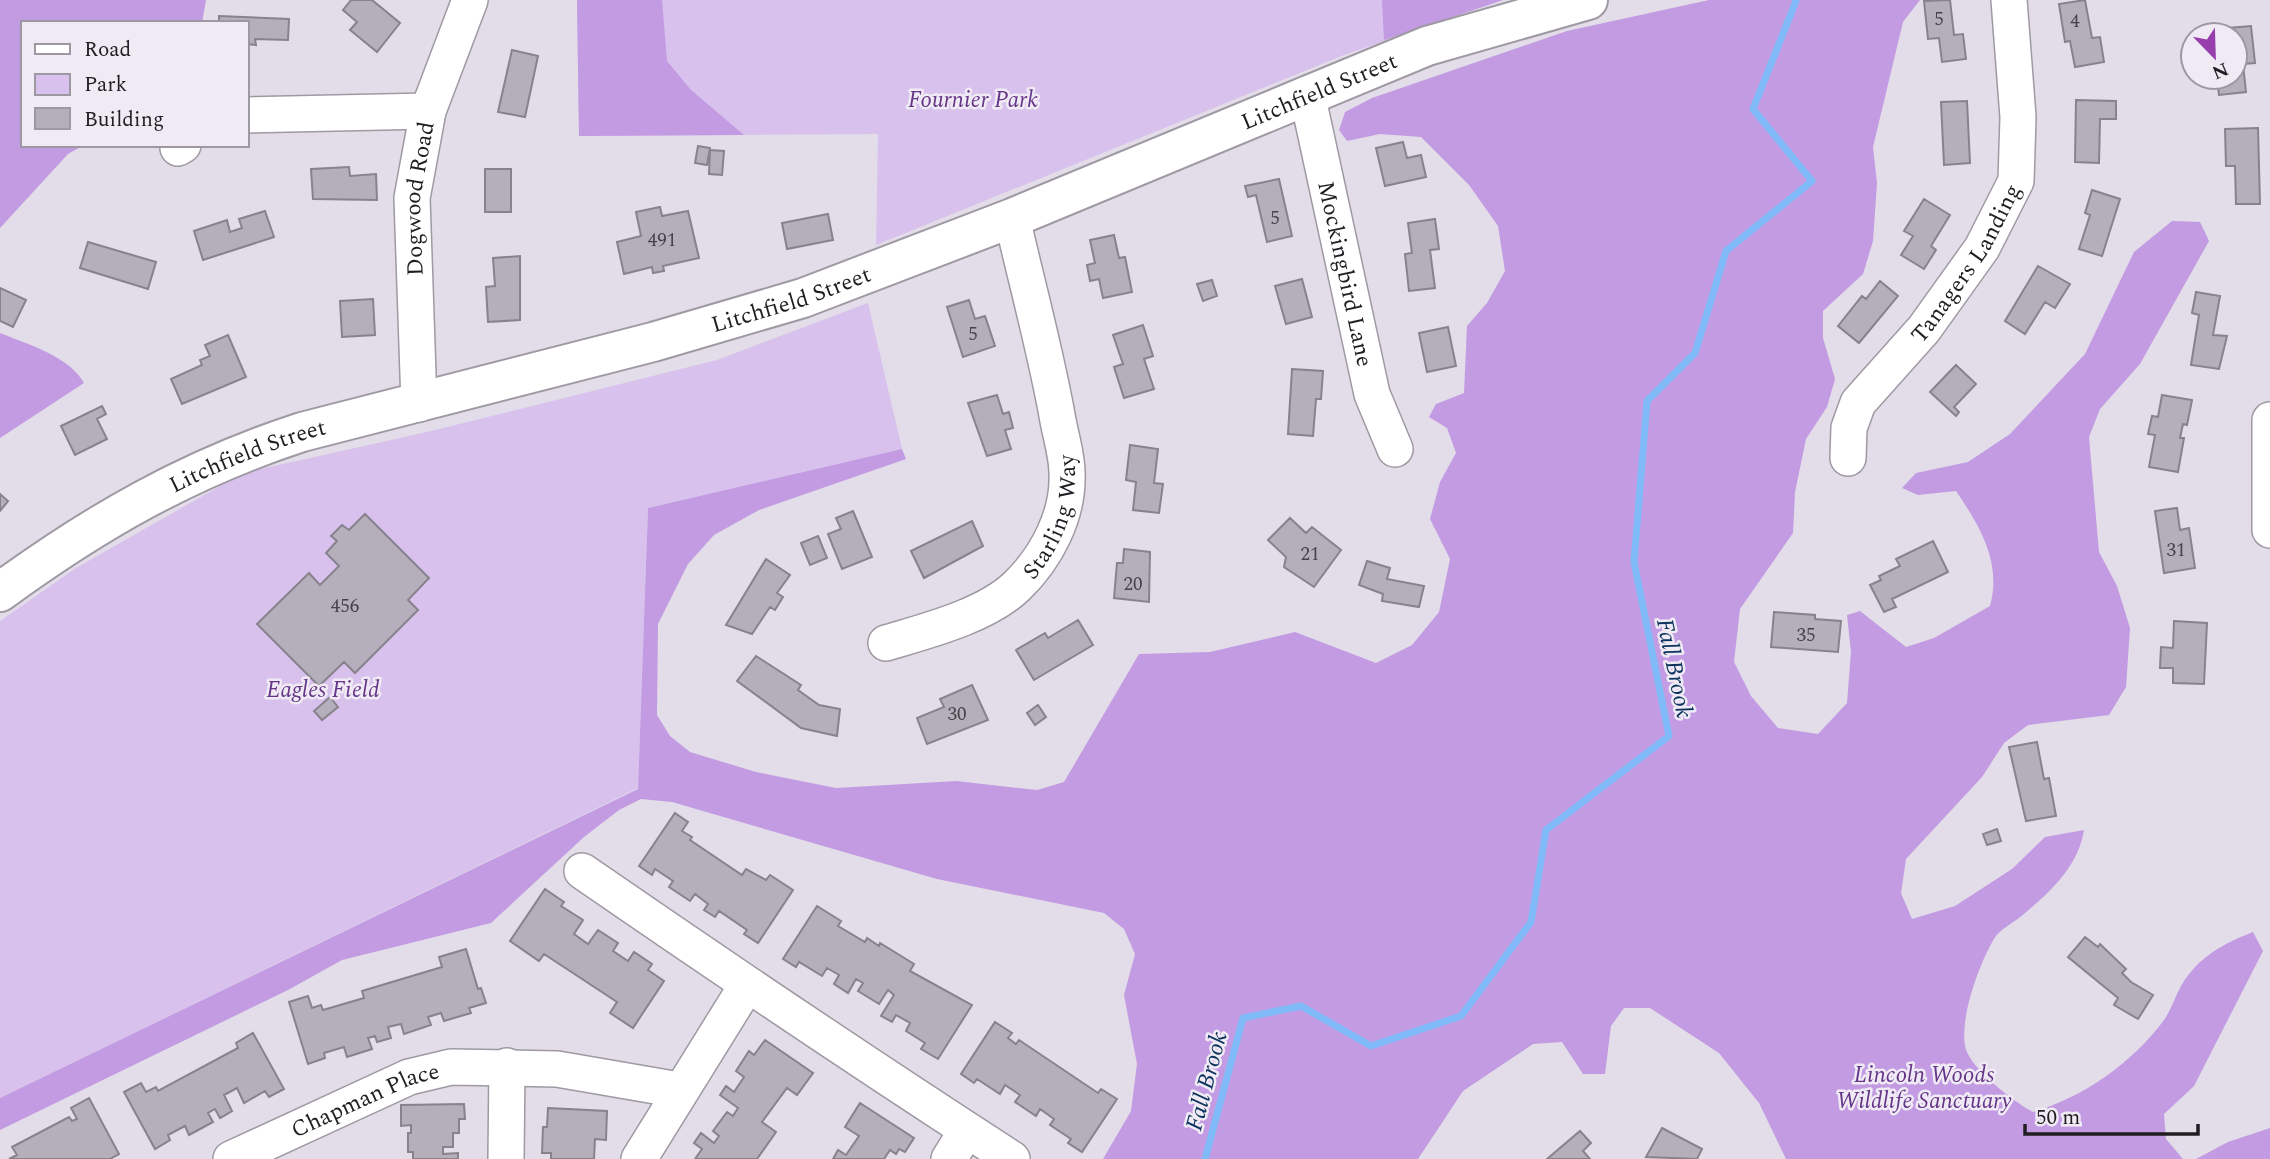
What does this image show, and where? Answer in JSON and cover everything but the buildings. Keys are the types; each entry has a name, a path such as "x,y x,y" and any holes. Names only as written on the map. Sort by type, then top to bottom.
{"main road":[{"name":"Litchfield Street","path":"0,592 68,542 113,515 205,468 302,432 653,342 803,298 1012,218 1307,94 1440,42 1588,0"}],"street":[{"name":"Dogwood Road","path":"419,404 412,198 419,146 428,111 470,0"},
{"name":"Tanagers Landing","path":"1848,458 1849,428 1858,403 1924,329 1982,248 2016,181 2018,117 2009,0"},
{"name":"Mockingbird Lane","path":"1307,94 1372,394 1395,449"},
{"path":"248,115 428,111"},
{"name":"Starling Way","path":"886,643 944,625 980,609 1015,588 1042,557 1060,521 1067,473 1051,381 1012,218"},
{"path":"2270,420 2270,530"},
{"path":"582,871 747,985 790,1010 1012,1159"},
{"path":"639,1159 679,1090 747,985"},
{"path":"506,1159 507,1066"},
{"name":"Chapman Place","path":"231,1159 410,1077 451,1067 507,1066 601,1075 679,1090"},
{"path":"948,1159 967,1130"}],"green space":[{"path":"0,0 206,0 202,21 21,21 21,147 80,147 68,154 0,228"},
{"name":"Fournier Park","path":"577,0 1503,0 1344,55 876,245 878,134 579,136"},
{"path":"577,0 662,0 667,61 691,90 744,135 579,136"},
{"path":"1382,0 1503,0 1384,40"},
{"name":"Lincoln Woods Wildlife Sanctuary","path":"1709,0 1920,0 1903,22 1873,147 1877,183 1873,241 1863,274 1823,311 1823,338 1835,379 1827,407 1806,439 1795,492 1793,533 1740,609 1734,662 1751,696 1778,728 1818,734 1847,703 1851,652 1847,615 1860,611 1906,647 1934,638 1990,606 1993,590 1991,560 1980,531 1956,491 1918,495 1902,488 1916,473 1968,462 2010,434 2085,354 2134,252 2172,221 2200,222 2209,241 2140,364 2100,409 2089,437 2099,552 2117,586 2130,628 2126,687 2109,715 2028,725 2004,743 1982,777 1906,859 1901,893 1912,919 1955,906 2012,869 2045,837 2084,830 2081,844 2060,879 1994,939 1977,976 1965,1021 1965,1046 1968,1055 1983,1074 2004,1093 2033,1112 2088,1088 2122,1064 2164,1020 2181,986 2196,967 2222,946 2253,932 2263,951 2194,1086 2164,1114 2166,1139 2183,1159 1786,1159 1759,1103 1719,1053 1650,1008 1624,1008 1611,1026 1605,1074 1583,1074 1562,1042 1533,1044 1463,1091 1418,1159 1103,1159 1131,1111 1137,1064 1124,995 1135,954 1124,929 1104,913 937,879 672,802 641,799 619,810 584,837 491,923 342,960 288,990 0,1130 0,1098 638,789 648,508 902,449 906,459 759,510 714,535 688,564 658,624 657,715 670,736 690,752 756,772 836,788 956,781 1037,790 1064,782 1139,654 1210,652 1295,632 1376,663 1412,645 1439,612 1450,559 1430,519 1440,482 1456,453 1447,428 1429,417 1436,404 1464,393 1467,326 1487,303 1505,271 1498,226 1469,185 1421,137 1380,134 1347,141 1339,130 1345,112 1372,98 1567,31"},
{"name":"Eagles Field","path":"868,303 902,449 648,508 638,788 0,1098 0,621 76,568 243,473 427,432 717,360"},
{"path":"0,333 58,358 84,383 0,438"},
{"path":"2270,1128 2270,1159 2196,1159 2228,1142"}],"waterway":[{"name":"Fall Brook","path":"1205,1159 1243,1018 1301,1006 1371,1046 1461,1016 1531,922 1546,830 1669,736 1634,562 1647,401 1695,353 1726,251 1812,181 1753,109 1796,1"}]}
